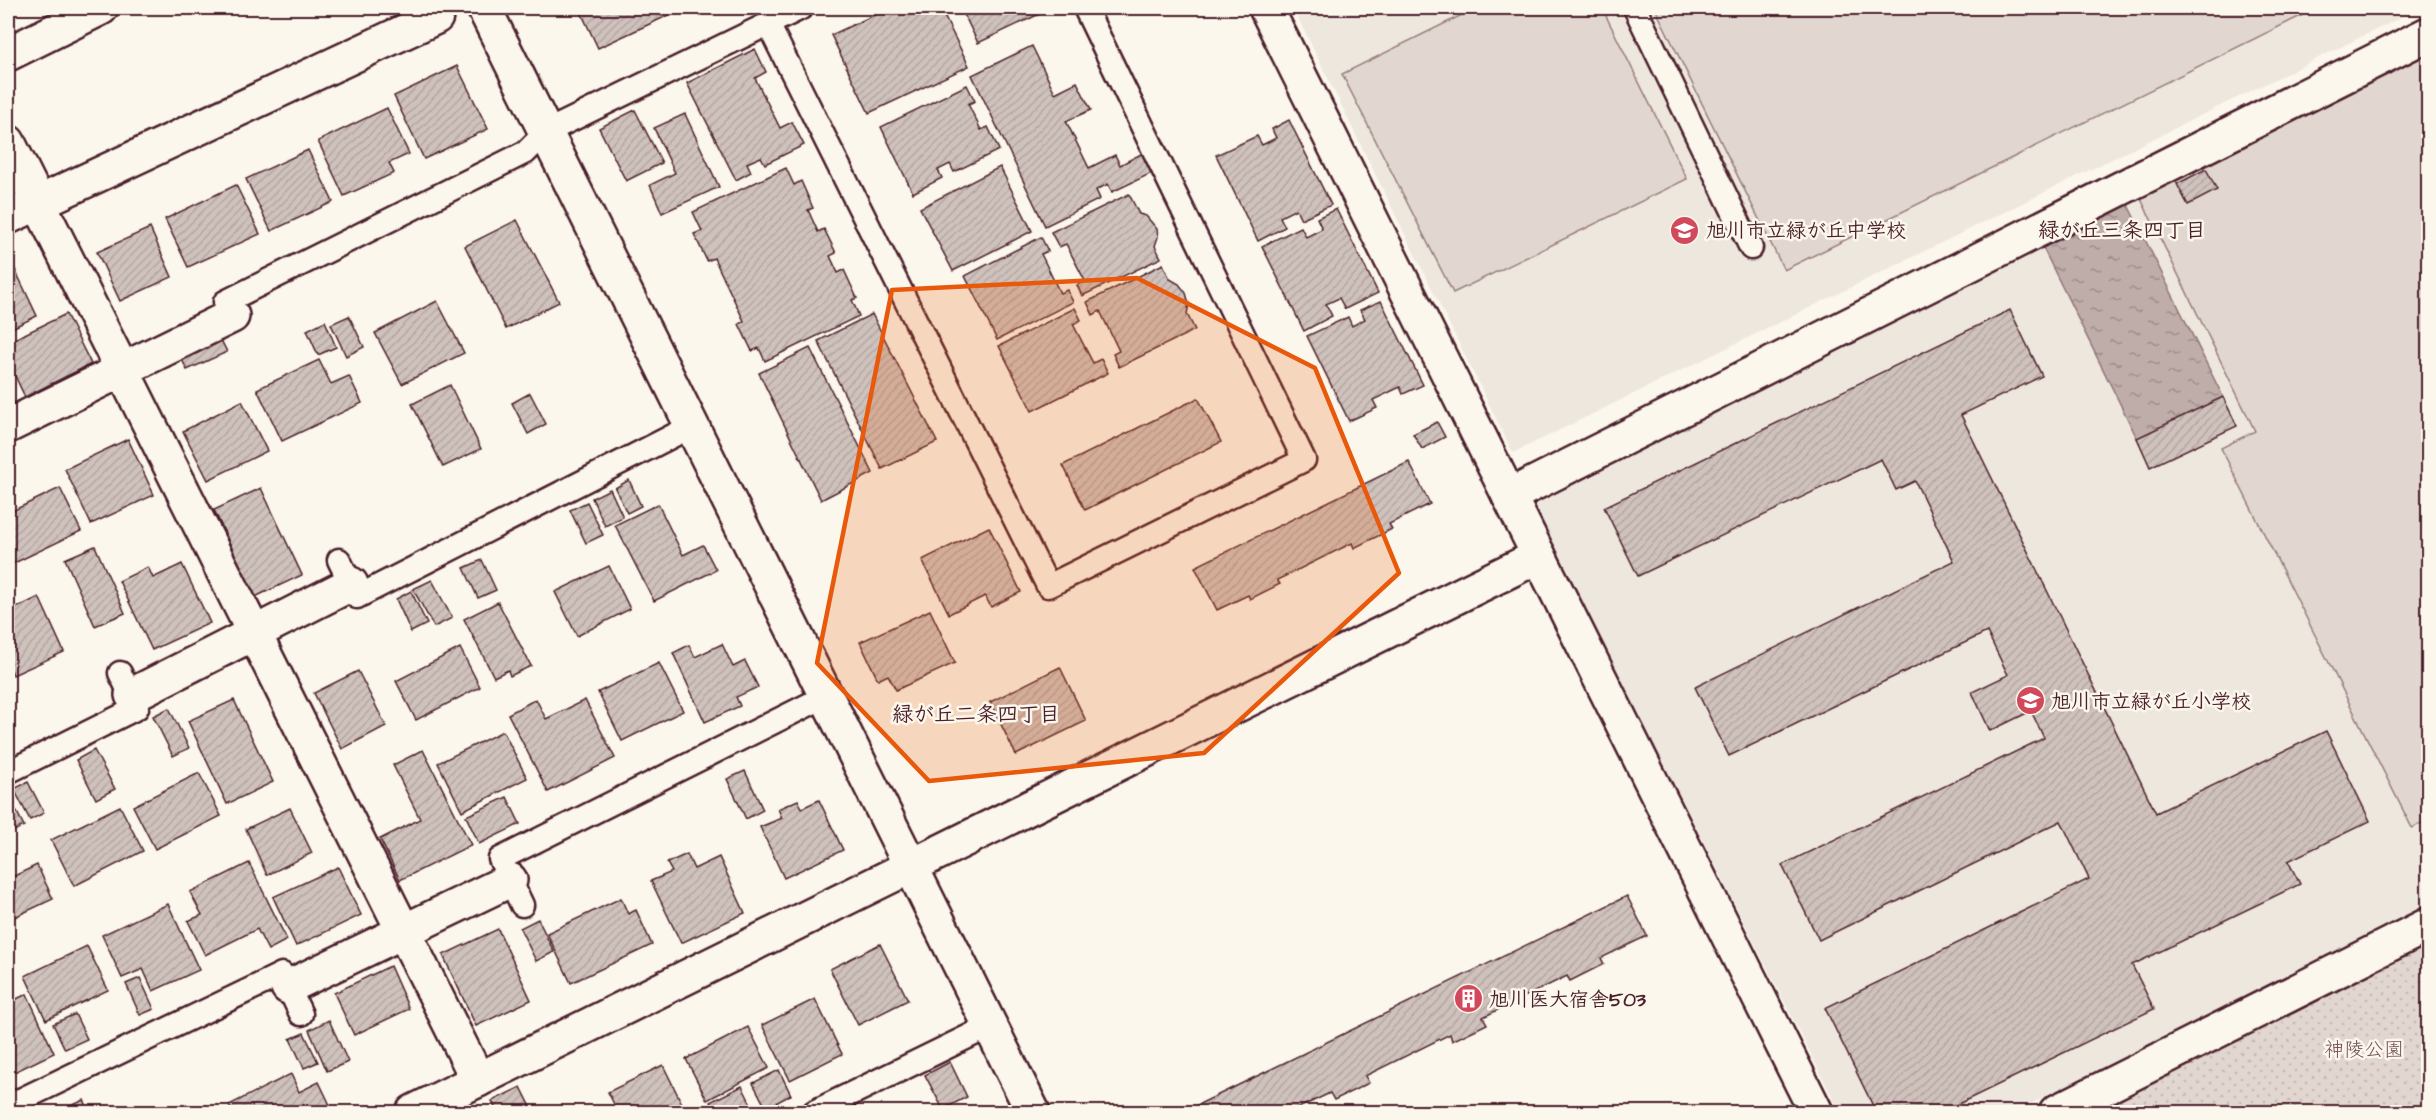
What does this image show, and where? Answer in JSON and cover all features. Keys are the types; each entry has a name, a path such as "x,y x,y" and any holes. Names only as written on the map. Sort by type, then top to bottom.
{"street":[{"path":"8,54 101,8"},
{"path":"484,8 1033,1113"},
{"path":"1266,8 1816,1113"},
{"path":"8,217 436,17"},
{"path":"1509,496 2428,34"},
{"path":"8,142 478,1080"},
{"path":"8,426 232,316"},
{"path":"413,1113 1539,556"},
{"path":"126,684 254,634 345,572"},
{"path":"295,1000 403,931 516,892"},
{"path":"2055,1113 2428,925"}],"lane":[{"path":"232,316 225,302 526,152 546,132 801,8"},
{"path":"768,24 1048,586 1304,460 1085,8"},
{"path":"1635,8 1751,248"},
{"path":"345,572 357,597 692,426"},
{"path":"8,772 137,708 126,684"},
{"path":"516,892 500,859 826,696"},
{"path":"8,1106 282,974 295,1000"},
{"path":"814,1113 990,1026"}],"highlighted area":[{"path":"1137,278 1315,368 1399,573 1204,753 929,781 817,663 892,290"}],"shaded area":[{"name":"旭川市立緑が丘中学校","path":"1293,8 2420,8 1513,453"},
{"name":"旭川市立緑が丘小学校","path":"2428,46 2428,906 2014,1112 1840,1112 1529,497"}],"green space":[{"path":"1476,8 1602,8 1687,179 1453,293 1342,74"},
{"path":"1655,8 2317,8 1784,270"},
{"path":"2428,50 2428,820 2412,828 2221,448 2255,431 2139,195"},
{"name":"神陵公園","path":"2428,945 2428,1112 2090,1112"}],"water":[{"path":"2127,203 2223,397 2137,438 2042,246"}],"building":[{"path":"579,8 684,8 598,48"},
{"path":"889,8 940,8 969,66 869,113 831,35"},
{"path":"961,8 1052,8 978,43"},
{"path":"1032,46 1055,93 1077,82 1091,110 1066,121 1089,168 1115,155 1120,165 1143,153 1152,173 1112,192 1108,184 1096,190 1100,199 1045,226 972,75"},
{"path":"755,49 766,72 755,78 780,128 792,122 804,145 765,164 761,157 747,163 751,172 736,180 687,83"},
{"path":"457,66 488,129 424,159 394,96"},
{"path":"967,85 975,101 968,104 981,130 988,127 999,150 954,172 950,164 938,170 942,178 913,193 881,127"},
{"path":"387,108 409,154 389,163 394,173 344,196 318,141"},
{"path":"635,110 662,163 626,181 599,128"},
{"path":"685,114 719,187 662,213 650,185 675,173 654,128"},
{"path":"1289,120 1331,205 1301,219 1296,209 1280,217 1285,227 1258,241 1216,155 1257,136 1262,145 1276,138 1272,129"},
{"path":"308,150 333,202 271,231 246,179"},
{"path":"1000,167 1032,231 953,271 920,208"},
{"path":"786,168 794,185 801,181 813,208 808,210 818,232 824,229 836,253 830,256 838,273 844,270 857,298 852,300 859,316 765,361 759,348 752,351 739,324 744,321 714,258 707,261 694,234 702,231 693,212"},
{"path":"2206,169 2217,190 2188,205 2177,184"},
{"path":"236,185 260,234 188,267 165,219"},
{"path":"1129,194 1139,214 1146,216 1157,229 1158,237 1155,246 1161,258 1082,296 1077,285 1085,281 1066,244 1059,247 1051,232"},
{"path":"1336,209 1378,293 1345,309 1339,298 1326,304 1332,316 1304,331 1262,246 1301,227 1306,237 1322,229 1317,218"},
{"path":"517,220 559,302 506,329 465,246"},
{"path":"150,228 172,277 120,301 97,252"},
{"path":"1041,237 1048,251 1041,254 1060,293 1067,290 1073,302 997,340 965,276"},
{"path":"11,261 37,316 8,330 8,263"},
{"path":"1163,264 1170,279 1179,284 1186,293 1189,304 1187,314 1195,330 1119,367 1113,354 1119,351 1100,311 1093,315 1087,302"},
{"path":"437,301 464,353 402,384 375,333"},
{"path":"1381,301 1423,385 1403,394 1400,387 1373,400 1377,408 1349,421 1307,336 1348,317 1352,326 1365,319 1360,310"},
{"path":"1075,308 1081,320 1073,324 1093,363 1101,359 1108,373 1032,411 999,346"},
{"path":"2010,310 2042,376 1961,415 2156,813 2326,731 2370,821 2288,861 2300,884 2132,965 2154,1009 1942,1112 1876,1112 1825,1008 2089,879 2061,821 1819,940 1782,865 2044,738 2031,711 1990,731 1972,692 2008,675 1987,632 1729,756 1695,687 1954,561 1915,481 1896,490 1881,459 1638,576 1604,507"},
{"path":"66,314 91,364 25,397 8,361 8,342"},
{"path":"872,314 937,442 882,469 818,341"},
{"path":"349,316 364,347 346,356 331,324"},
{"path":"325,321 336,347 318,355 307,330"},
{"path":"219,336 227,352 187,370 179,353"},
{"path":"810,348 873,473 821,500 759,373"},
{"path":"319,360 331,384 349,376 362,403 282,441 257,389"},
{"path":"450,385 481,449 443,467 412,404"},
{"path":"530,393 546,424 528,434 512,403"},
{"path":"2223,397 2237,426 2150,467 2137,438"},
{"path":"1198,398 1221,442 1085,510 1063,465"},
{"path":"242,401 267,451 208,480 183,431"},
{"path":"1437,422 1445,437 1422,449 1413,434"},
{"path":"128,439 154,495 91,524 65,469"},
{"path":"1409,462 1430,504 1389,524 1392,529 1354,548 1352,543 1277,580 1280,584 1250,599 1248,595 1217,610 1195,567"},
{"path":"629,480 641,506 627,513 615,488"},
{"path":"60,488 81,531 8,566 8,513"},
{"path":"261,488 302,575 255,597 214,510"},
{"path":"610,489 623,517 605,526 592,498"},
{"path":"587,502 603,535 586,543 570,510"},
{"path":"658,504 683,555 703,545 716,570 654,601 615,525"},
{"path":"989,527 1021,592 991,607 985,596 949,614 922,560"},
{"path":"95,546 125,613 95,626 65,559"},
{"path":"482,560 496,590 478,598 464,568"},
{"path":"182,564 210,623 152,650 119,581 148,567 153,578"},
{"path":"609,566 630,609 577,636 555,592"},
{"path":"432,580 452,618 434,627 413,589"},
{"path":"411,591 427,624 411,632 396,599"},
{"path":"39,597 64,652 13,675 8,663 8,612"},
{"path":"498,602 531,666 510,676 508,670 494,677 464,619"},
{"path":"930,610 955,663 896,690 888,675 878,680 860,642"},
{"path":"722,644 733,667 745,661 758,687 736,697 740,706 705,722 673,653 689,645 695,657"},
{"path":"460,648 480,687 416,720 396,681"},
{"path":"659,663 683,711 622,741 598,692"},
{"path":"1060,667 1086,721 1016,755 990,702"},
{"path":"358,671 386,726 342,749 314,693"},
{"path":"536,699 546,719 585,700 615,758 548,792 508,714"},
{"path":"234,700 273,782 227,804 188,721"},
{"path":"169,708 189,748 173,756 153,716"},
{"path":"503,731 527,778 462,811 438,763"},
{"path":"94,750 115,789 96,799 76,760"},
{"path":"423,750 471,845 400,880 380,839 420,819 393,765"},
{"path":"745,771 763,810 746,819 727,779"},
{"path":"199,773 221,816 155,849 133,806"},
{"path":"28,782 44,813 30,820 14,789"},
{"path":"8,795 24,826 10,833 8,828"},
{"path":"507,797 520,824 479,844 466,816"},
{"path":"798,800 802,808 819,800 843,850 784,878 760,827 782,818 778,809"},
{"path":"120,806 143,851 74,886 51,840"},
{"path":"290,808 312,853 267,875 246,829"},
{"path":"687,854 694,869 719,857 745,913 681,943 651,881 672,872 667,863"},
{"path":"249,863 287,940 268,950 257,929 205,955 188,921 202,915 190,892"},
{"path":"37,865 53,899 8,920 8,879"},
{"path":"338,867 361,915 296,946 273,897"},
{"name":"旭川医大宿舎503","path":"1627,896 1647,936 1601,958 1604,964 1570,981 1567,976 1483,1017 1487,1024 1452,1041 1450,1034 1365,1076 1369,1083 1334,1100 1330,1093 1290,1112 1183,1112"},
{"path":"621,898 628,914 636,910 652,945 571,983 547,933"},
{"path":"168,904 199,970 153,991 143,969 122,978 102,935"},
{"path":"538,919 554,952 536,961 520,928"},
{"path":"498,929 531,1000 476,1026 443,955"},
{"path":"880,944 908,1000 858,1025 830,969"},
{"path":"87,946 108,990 46,1020 25,976"},
{"path":"390,966 409,1009 354,1035 334,993"},
{"path":"140,978 154,1009 140,1015 126,984"},
{"path":"27,994 54,1053 8,1075 8,1003"},
{"path":"815,999 842,1054 790,1080 762,1025"},
{"path":"75,1014 87,1039 65,1049 53,1024"},
{"path":"329,1020 348,1062 327,1071 309,1030"},
{"path":"748,1027 769,1068 707,1100 686,1059"},
{"path":"304,1033 318,1062 304,1068 290,1039"},
{"path":"950,1062 967,1097 943,1109 925,1075"},
{"path":"663,1065 686,1112 618,1112 608,1092"},
{"path":"779,1070 791,1095 766,1108 753,1083"},
{"path":"291,1074 299,1092 319,1082 332,1109 325,1112 232,1112 229,1105"},
{"path":"742,1086 755,1112 716,1112 710,1102"},
{"path":"521,1087 531,1107 524,1112 497,1112 492,1101"},
{"path":"84,1100 90,1112 63,1112 62,1110"}],"place":[{"name":"旭川市立緑が丘中学校","path":"1685,230"},
{"name":"旭川市立緑が丘小学校","path":"2030,701"},
{"name":"旭川医大宿舎503","path":"1468,999"}],"district":[{"name":"緑が丘三条四丁目","path":"2122,230"},
{"name":"緑が丘二条四丁目","path":"976,714"}]}
